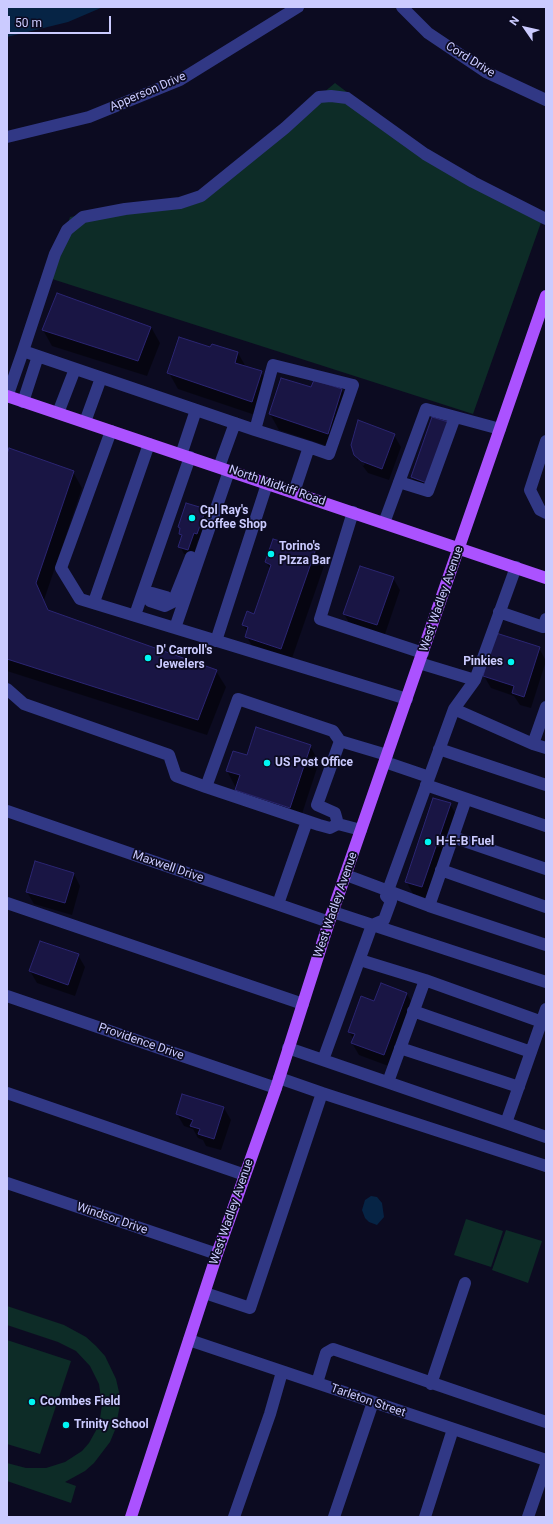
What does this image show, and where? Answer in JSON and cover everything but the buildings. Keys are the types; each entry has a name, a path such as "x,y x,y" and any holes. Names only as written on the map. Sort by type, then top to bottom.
{"main road":[{"name":"West Wadley Avenue","path":"131,1517 217,1254 277,1083 331,917 546,298"},
{"name":"North Midkiff Road","path":"7,396 546,578"}],"street":[{"name":"Apperson Drive","path":"7,137 89,117 180,80 298,7"},
{"name":"Cord Drive","path":"402,7 428,33 486,72 546,100"},
{"path":"7,396 55,254 68,230 83,217 125,209 180,203 201,196 285,128 319,97 332,96 347,98 425,154 473,182 546,219"},
{"path":"22,351 255,430 329,454 353,385 274,365 255,430"},
{"path":"23,402 38,356"},
{"path":"58,413 76,369"},
{"path":"85,422 101,378"},
{"path":"384,523 426,409 500,429"},
{"path":"135,615 144,595 185,456 196,410"},
{"path":"399,482 428,491 455,417"},
{"path":"175,628 216,509 235,423"},
{"path":"111,431 60,568 80,599 94,602 407,699"},
{"path":"546,441 530,490 540,510 546,512"},
{"path":"94,602 150,444"},
{"path":"294,492 309,447"},
{"path":"216,641 267,484"},
{"path":"144,595 152,593 166,597 173,602 209,512 216,509"},
{"path":"353,512 320,619 475,680"},
{"path":"323,1060 372,925 384,920 391,901 386,896 454,709 475,680 516,567"},
{"path":"499,612 545,625"},
{"path":"7,689 24,704 169,755 176,776 330,828 338,824 361,830"},
{"path":"206,787 238,699 333,732 340,741 386,759 427,781 466,799 546,826"},
{"path":"454,709 533,744 546,748"},
{"path":"533,744 545,711"},
{"path":"338,824 335,812 317,805 340,741"},
{"path":"439,749 546,785"},
{"path":"429,906 466,799"},
{"name":"Maxwell Drive","path":"7,811 278,904 372,925 546,982"},
{"path":"278,904 307,821"},
{"path":"452,837 546,868"},
{"path":"441,870 546,907"},
{"path":"346,875 429,906 546,946"},
{"path":"7,903 303,1004"},
{"path":"360,960 425,980 542,1022"},
{"path":"388,1082 425,980"},
{"name":"Providence Drive","path":"7,996 277,1083 322,1093 546,1166"},
{"path":"506,1123 546,1009"},
{"path":"413,1011 531,1052"},
{"path":"288,1048 546,1137"},
{"path":"400,1048 519,1087"},
{"path":"7,1093 245,1175"},
{"path":"205,1293 250,1308 322,1093"},
{"name":"Windsor Drive","path":"7,1183 217,1254"},
{"path":"431,1384 465,1283"},
{"name":"Tarleton Street","path":"189,1340 546,1460"},
{"path":"317,1383 326,1353 333,1349 431,1384 546,1422"},
{"path":"234,1517 270,1414 282,1372"},
{"path":"334,1517 372,1402"},
{"path":"425,1517 453,1429"},
{"path":"528,1517 546,1466"}],"green space":[{"path":"335,83 430,155 543,217 473,414 49,278 70,217 201,195"},
{"path":"466,1219 503,1231 491,1267 454,1255"},
{"path":"506,1230 542,1241 528,1283 492,1270"},
{"path":"7,1306 64,1325 86,1337 105,1356 116,1379 120,1405 115,1430 110,1442 94,1463 85,1471 65,1482 76,1486 71,1503 7,1481 7,1463 26,1468 46,1468 65,1462 82,1451 89,1443 99,1425 102,1405 99,1384 90,1366 76,1351 58,1342 7,1325"},
{"name":"Coombes Field","path":"7,1340 71,1361 40,1454 7,1444"}],"water":[{"path":"7,7 103,7 68,22 7,37"},
{"path":"371,1196 377,1197 382,1203 384,1217 377,1225 369,1222 365,1218 362,1210 365,1200"}],"place":[{"name":"Cpl Ray's Coffee Shop","path":"192,518"},
{"name":"Torino's PIzza Bar","path":"271,554"},
{"name":"D' Carroll's Jewelers","path":"148,658"},
{"name":"Pinkies","path":"511,662"},
{"name":"US Post Office","path":"267,763"},
{"name":"H-E-B Fuel","path":"428,842"},
{"name":"Coombes Field","path":"32,1402"},
{"name":"Trinity School","path":"66,1425"}]}
